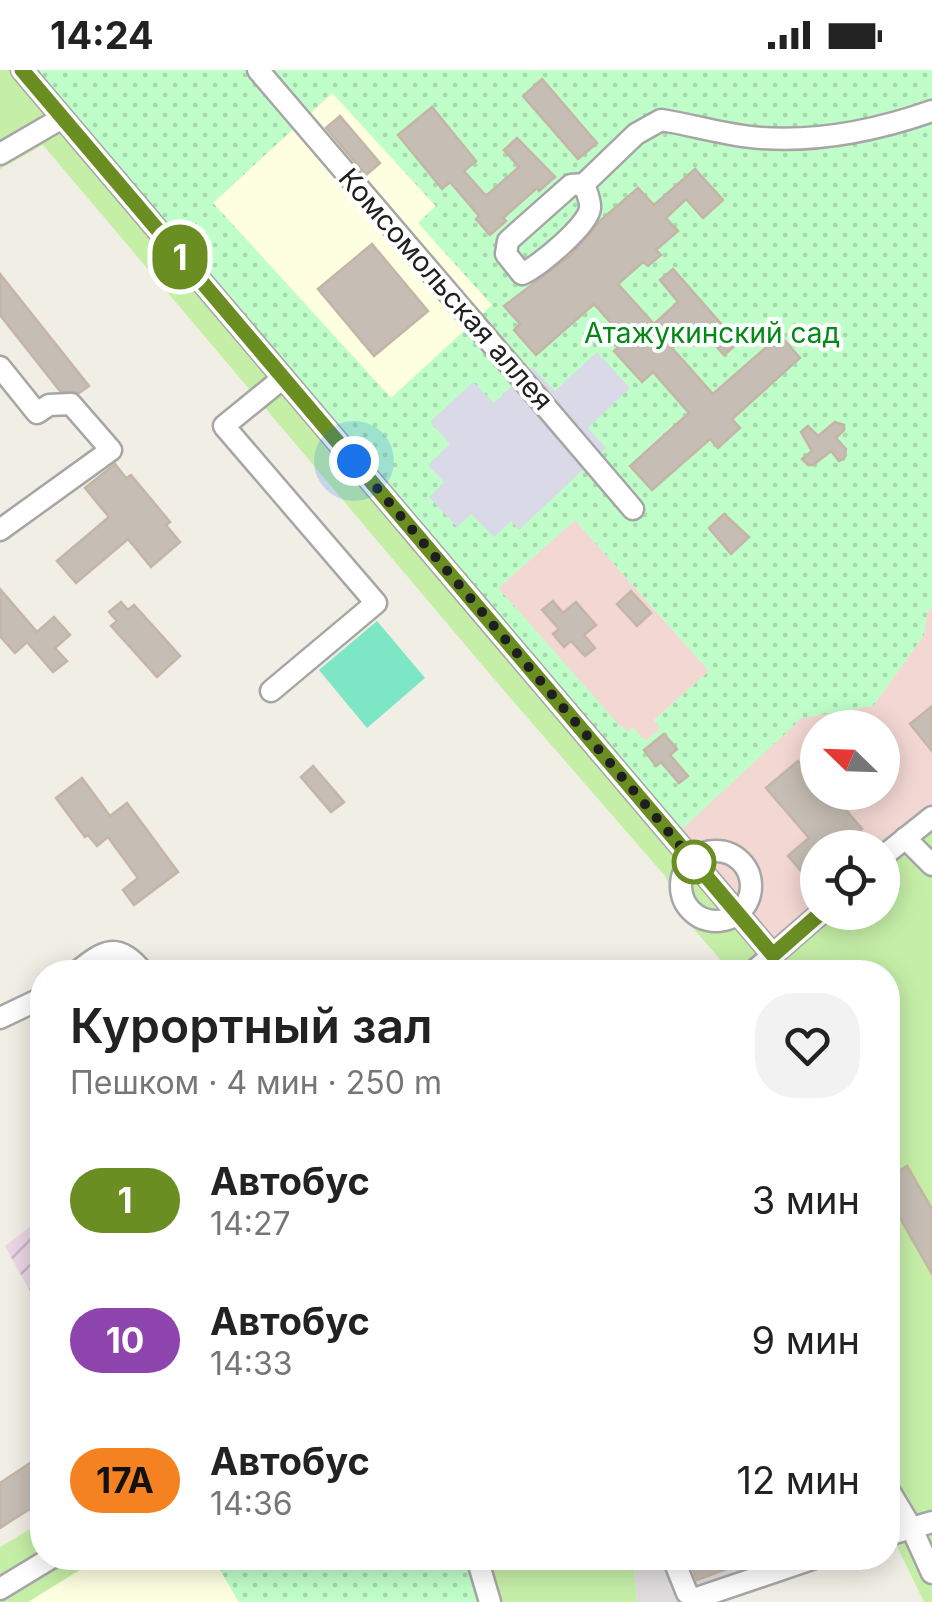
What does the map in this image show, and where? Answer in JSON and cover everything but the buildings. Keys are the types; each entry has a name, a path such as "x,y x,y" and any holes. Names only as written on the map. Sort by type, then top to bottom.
{"street":[{"path":"22,70 773,955"},
{"name":"Комсомольская аллея","path":"258,70 633,509"},
{"path":"584,184 590,208 584,220 536,268 522,274 506,254 508,242 571,185 584,184 636,134 660,120 760,138 803,138 855,132 932,111"},
{"path":"0,154 62,118"},
{"path":"0,367 37,413 49,404 71,404 110,450 0,530"},
{"path":"270,691 376,604 224,426 284,378"},
{"path":"900,843 932,816"},
{"path":"906,838 932,865"},
{"path":"715,850 738,858 751,880 750,893 737,914 712,921 688,909 680,884 692,860 715,850"},
{"path":"767,960 801,930"},
{"path":"94,960 105,952 117,951 132,960"},
{"path":"0,1018 30,1005"},
{"path":"900,1502 922,1526 932,1573"},
{"path":"0,1589 31,1570"},
{"path":"481,1570 490,1602"},
{"path":"678,1570 694,1599 780,1570"}],"shaded area":[{"path":"333,93 436,207 419,224 493,305 391,398 213,203"},
{"path":"597,352 630,388 588,428 606,448 519,530 511,521 494,537 471,514 457,527 429,497 444,482 428,465 450,444 430,422 473,382 494,403 532,367 555,391"},
{"path":"575,520 709,671 654,720 661,728 645,742 620,727 498,588"},
{"path":"932,608 932,817 900,837 900,830 800,830 800,929 773,955 673,837 800,719 800,810 900,810 900,710 847,710 873,706 924,635 927,612"},
{"path":"30,1226 30,1291 5,1246"},
{"path":"80,1570 220,1570 239,1602 28,1602"},
{"path":"634,1570 739,1570 747,1588 710,1602 637,1602"}],"green space":[{"path":"0,70 22,70 773,954 802,930 900,930 900,843 932,817 932,1602 924,1602 900,1552 900,960 721,960 686,920 665,876 43,145 0,169"},
{"name":"Атажукинский сад","path":"22,70 932,70 932,608 927,612 924,635 873,706 800,710 800,720 673,837","holes":["332,93 436,206 418,223 492,305 391,398 213,203","575,520 709,671 654,720 660,728 646,741 633,728 628,731 620,726 498,588"]},
{"path":"377,621 425,678 367,728 319,670"},
{"path":"30,1529 30,1570 80,1570 28,1602 0,1602 0,1547"},
{"path":"220,1570 471,1570 480,1602 239,1602"},
{"path":"471,1570 634,1570 637,1602 480,1602"}],"bus line":[{"name":"1","path":"22,70 773,955 803,930"}],"route":[{"path":"354,461 694,862"}]}
